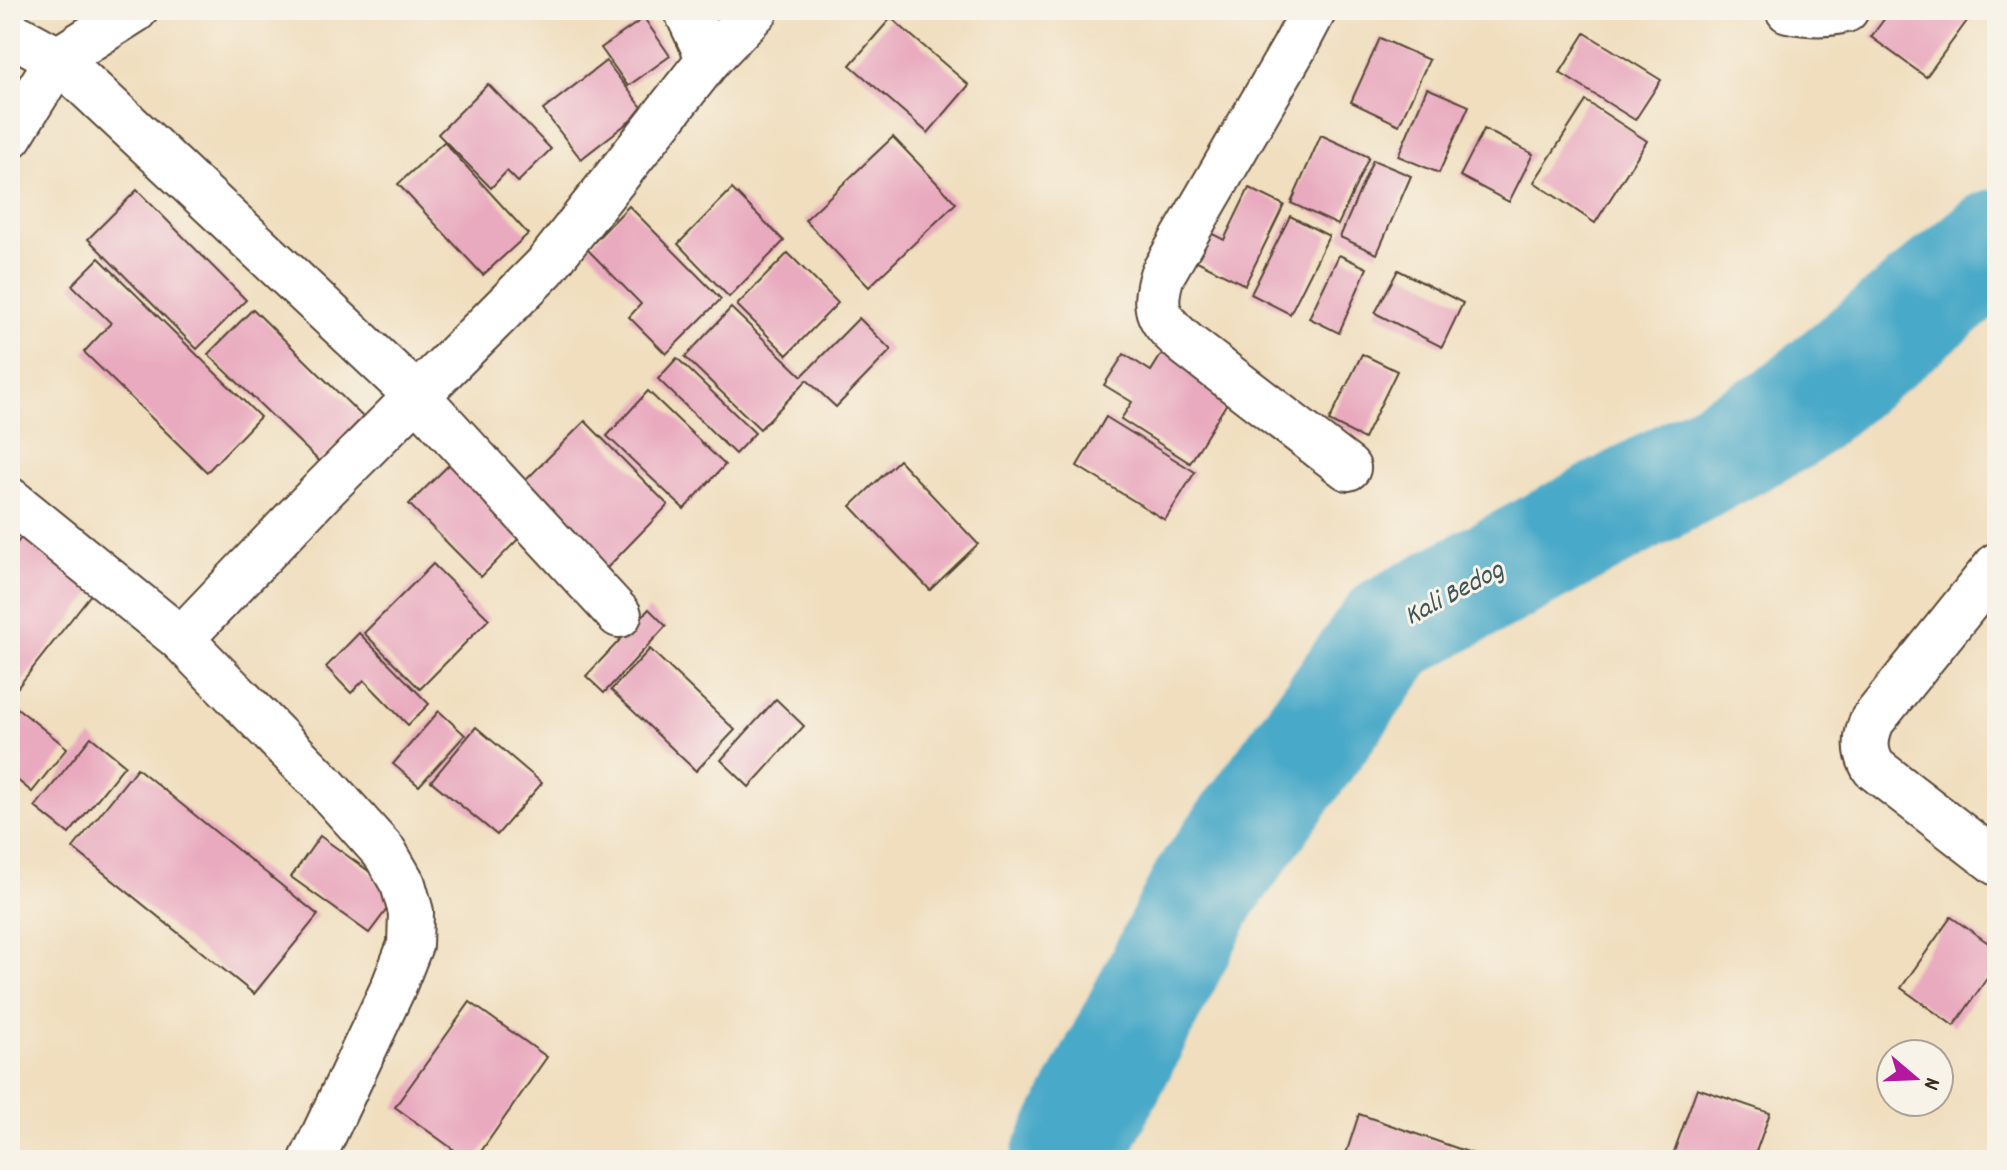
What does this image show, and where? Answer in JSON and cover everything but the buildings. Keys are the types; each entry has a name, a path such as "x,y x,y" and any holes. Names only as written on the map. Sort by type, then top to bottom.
{"street":[{"path":"10,136 58,59 135,10"},
{"path":"686,10 709,59"},
{"path":"181,639 326,487 545,267 709,59 756,10"},
{"path":"1314,10 1162,275 1156,294 1157,308 1165,325 1186,344 1348,468"},
{"path":"1788,10 1805,13 1846,10"},
{"path":"10,33 58,59 418,397 619,615"},
{"path":"10,500 181,639 322,783 385,853 403,884 411,912 410,945 312,1160"},
{"path":"1997,565 1872,721 1866,744 1868,758 1874,768 1997,863"}],"waterway":[{"name":"Kali Bedog","path":"1066,1160 1205,888 1392,629 1787,417 1997,244"}]}
